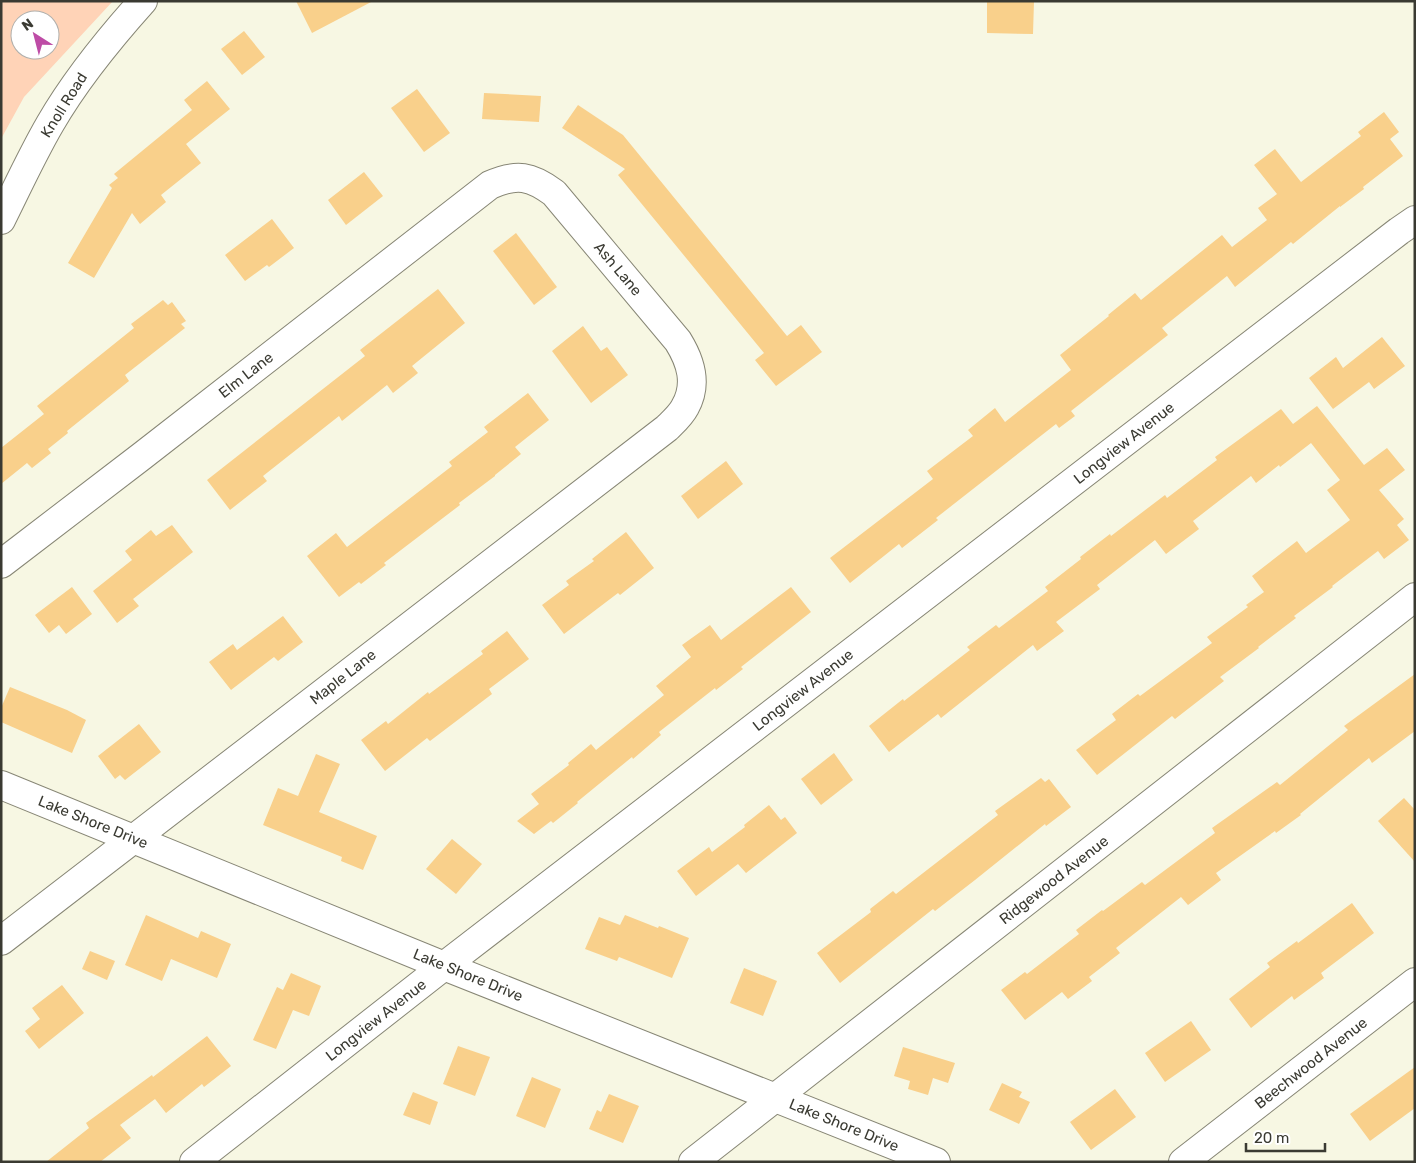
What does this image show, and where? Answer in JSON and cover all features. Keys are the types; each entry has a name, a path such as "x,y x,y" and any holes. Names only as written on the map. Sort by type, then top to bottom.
{"street":[{"name":"Knoll Road","path":"1,220 50,125 79,79 112,36 143,1"},
{"name":"Ash Lane","path":"490,185 504,179 521,178 539,182 554,193 678,341 687,356 692,373 691,391 685,408 682,411"},
{"name":"Elm Lane","path":"1,564 490,185"},
{"name":"Longview Avenue","path":"194,1162 444,966 1399,230 1415,220"},
{"name":"Maple Lane","path":"1,941 667,428 682,411"},
{"name":"Ridgewood Avenue","path":"693,1162 1415,597"},
{"name":"Lake Shore Drive","path":"1,785 444,966 936,1162"},
{"name":"Beechwood Avenue","path":"1183,1162 1415,982"}],"shaded area":[{"path":"1,1 113,1 60,58 60,10 10,10 10,60 58,60 24,97 1,139"}],"building":[{"path":"296,1 373,1 312,33"},
{"path":"987,1 1034,1 1033,34 987,33"},
{"path":"244,31 265,57 242,75 221,49"},
{"path":"207,81 230,109 186,144 201,163 161,195 166,202 140,224 132,213 94,278 68,263 112,188 109,185 118,178 114,174 192,110 184,100"},
{"path":"417,89 450,133 424,152 391,108"},
{"path":"484,93 541,96 539,122 482,119"},
{"path":"578,105 623,135 787,336 801,325 822,352 776,386 755,360 764,353 618,175 625,169 562,128"},
{"path":"1384,112 1399,132 1390,139 1403,156 1363,187 1364,189 1293,244 1291,242 1235,287 1227,276 1162,328 1168,335 1071,411 1075,416 1059,428 1056,424 936,518 938,520 902,548 899,544 850,583 830,558 933,479 927,471 973,436 968,430 995,408 1005,422 1071,370 1060,355 1135,293 1141,300 1222,235 1232,247 1267,220 1258,208 1277,194 1254,165 1275,149 1301,182 1361,136 1358,132"},
{"path":"364,172 383,196 346,225 328,200"},
{"path":"272,219 294,248 269,267 267,265 245,281 225,255"},
{"path":"516,233 557,287 534,305 493,251"},
{"path":"438,289 465,323 412,366 418,373 393,393 387,385 342,421 339,416 263,476 267,481 230,510 207,480 365,356 360,350"},
{"path":"163,300 168,305 172,302 186,321 181,324 185,328 125,375 129,381 67,431 68,433 48,449 51,453 32,468 27,463 1,484 1,448 44,414 37,406 134,328 131,324"},
{"path":"583,326 601,351 607,347 628,375 591,403 552,351"},
{"path":"1382,337 1405,366 1374,389 1369,382 1333,409 1309,378 1336,357 1343,368"},
{"path":"528,393 549,420 515,447 521,454 459,503 460,505 384,563 386,565 361,584 359,582 339,597 307,556 336,533 347,547 452,466 449,462 488,432 484,427"},
{"path":"1317,406 1364,465 1387,448 1405,470 1379,490 1404,519 1397,525 1409,540 1384,559 1378,551 1294,616 1296,618 1259,648 1220,677 1224,681 1175,719 1172,716 1097,775 1076,750 1116,720 1112,714 1138,694 1140,696 1212,643 1207,637 1248,607 1246,605 1264,592 1252,576 1297,541 1306,553 1350,520 1327,490 1340,480 1311,443 1256,483 1251,476 1193,521 1199,529 1166,554 1155,540 1097,585 1100,589 1056,622 1064,631 1037,651 1033,645 941,718 938,714 889,752 869,726 970,650 967,647 996,625 999,628 1048,591 1045,587 1081,559 1080,557 1165,495 1167,498 1217,460 1215,457 1281,409 1293,424"},
{"path":"726,461 743,484 698,519 681,496"},
{"path":"172,525 193,552 133,599 139,606 117,623 93,591 132,560 125,551 151,530 156,536"},
{"path":"626,532 654,568 620,595 618,593 564,634 542,605 569,585 566,581 594,561 592,559"},
{"path":"72,587 92,614 66,634 59,625 49,633 35,615"},
{"path":"791,587 811,612 741,667 743,669 716,690 715,688 659,732 661,735 553,823 551,821 534,834 517,821 539,804 531,794 569,765 568,763 591,744 596,750 664,695 656,686 691,657 682,645 710,625 721,640"},
{"path":"283,616 303,642 278,661 274,657 231,690 209,662 233,644 237,650"},
{"path":"507,631 529,659 489,689 492,694 430,741 427,738 385,771 361,740 386,721 388,724 428,692 429,694 483,654 481,651"},
{"path":"1415,674 1415,731 1372,763 1369,758 1301,815 1216,873 1221,880 1188,905 1181,897 1116,948 1120,953 1089,977 1092,981 1068,999 1062,992 1025,1020 1001,990 1025,972 1027,974 1079,934 1076,930 1102,910 1142,882 1145,885 1215,833 1212,828 1277,782 1280,785 1348,730 1344,726"},
{"path":"10,687 67,710 86,720 72,753 1,722 1,708"},
{"path":"139,724 161,752 125,780 120,775 115,779 98,756"},
{"path":"834,753 853,780 821,805 801,779"},
{"path":"316,754 340,764 319,812 377,836 363,870 341,861 342,857 263,825 278,788 298,796"},
{"path":"1041,778 1045,782 1049,779 1071,807 1046,826 1045,824 935,911 933,909 840,983 817,953 871,912 870,909 893,891 896,894 998,815 995,811"},
{"path":"1404,798 1415,810 1415,862 1378,821"},
{"path":"769,805 781,820 785,817 797,833 746,873 738,864 696,896 677,871 709,847 712,852 745,827 744,825"},
{"path":"452,839 482,864 456,894 426,869"},
{"path":"1352,903 1374,933 1321,973 1324,978 1294,1000 1292,996 1251,1028 1229,999 1270,967 1267,963 1297,941 1298,943"},
{"path":"146,915 198,938 201,931 231,944 217,978 171,959 162,981 125,965"},
{"path":"625,915 689,938 672,978 619,957 617,961 585,949 599,917 620,925"},
{"path":"90,951 115,961 107,980 82,969"},
{"path":"744,968 777,981 763,1016 730,1003"},
{"path":"291,973 321,986 309,1016 293,1010 276,1049 253,1040 277,987 283,990"},
{"path":"62,985 84,1013 39,1049 25,1031 40,1019 32,1008"},
{"path":"1191,1021 1211,1050 1165,1082 1145,1053"},
{"path":"207,1036 231,1066 204,1087 202,1084 166,1113 155,1099 120,1125 131,1138 100,1162 46,1162 89,1128 86,1123 152,1075 153,1077"},
{"path":"458,1046 490,1057 475,1096 443,1084"},
{"path":"903,1047 955,1063 948,1083 933,1078 928,1095 908,1089 910,1081 894,1076"},
{"path":"1415,1067 1415,1108 1370,1141 1350,1114"},
{"path":"532,1077 561,1089 545,1128 516,1116"},
{"path":"1002,1083 1022,1092 1019,1097 1030,1102 1019,1124 989,1110"},
{"path":"1115,1089 1136,1117 1091,1150 1070,1122"},
{"path":"413,1092 438,1102 430,1125 403,1115"},
{"path":"609,1094 639,1106 623,1143 589,1129 597,1110 601,1112"}]}
